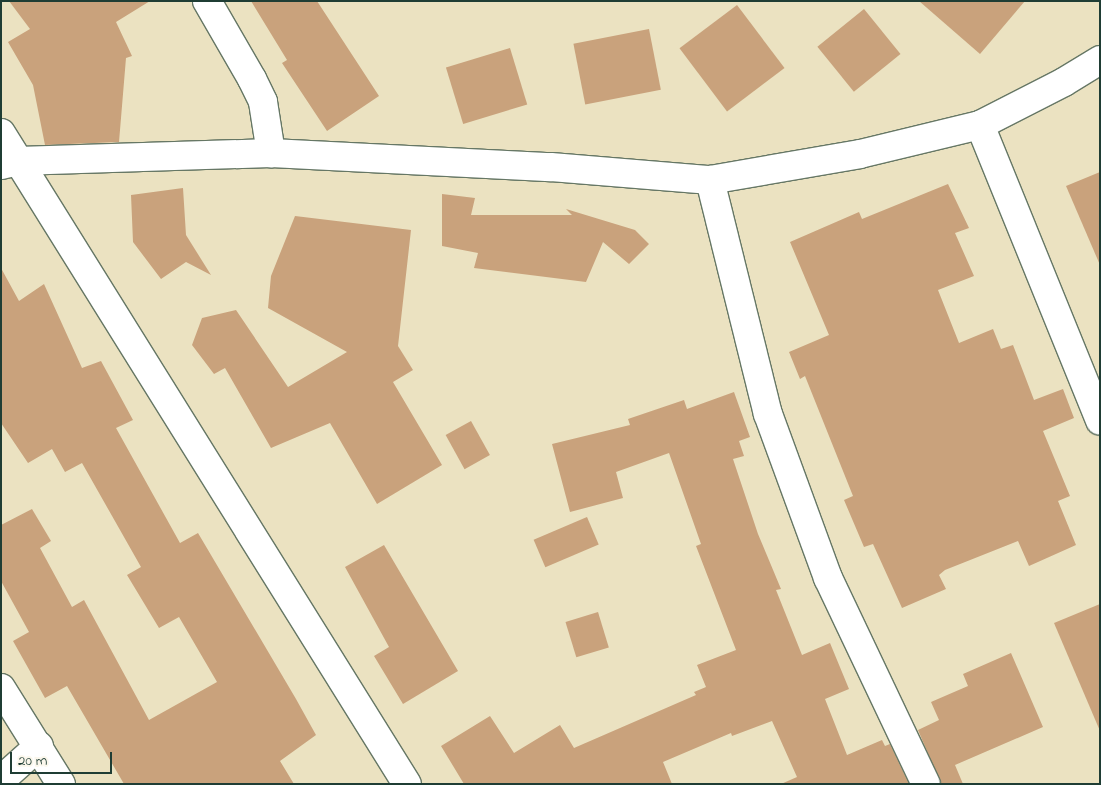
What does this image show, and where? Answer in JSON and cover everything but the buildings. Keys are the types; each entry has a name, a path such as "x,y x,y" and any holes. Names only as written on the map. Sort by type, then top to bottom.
{"street":[{"path":"207,1 229,37 263,102 271,153"},
{"path":"10,163 271,153 551,167 710,180 860,154 980,125 1064,82 1100,60"},
{"path":"980,125 1100,421"},
{"path":"1,133 10,163 407,784"},
{"path":"710,180 768,414 828,578 926,784"},
{"path":"1,688 62,784"},
{"path":"1,780 39,746"}]}
